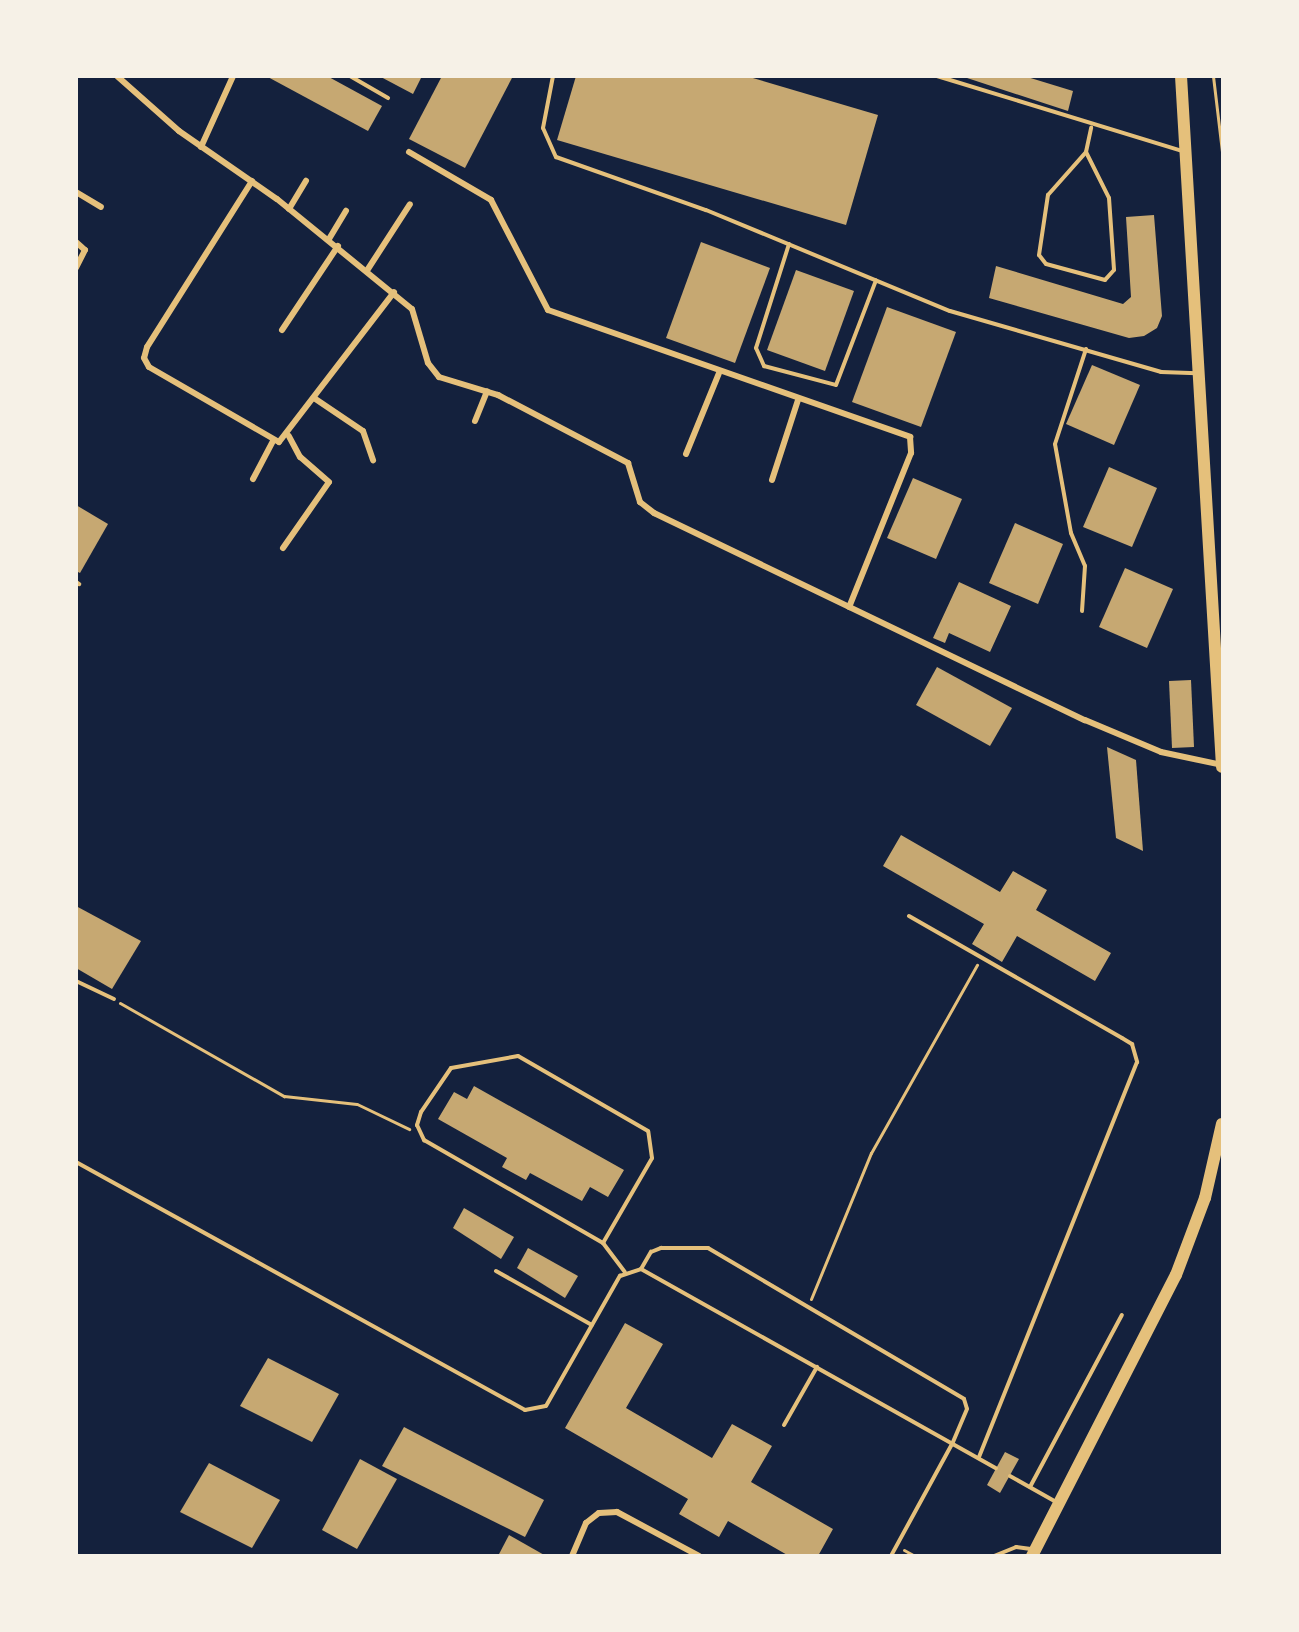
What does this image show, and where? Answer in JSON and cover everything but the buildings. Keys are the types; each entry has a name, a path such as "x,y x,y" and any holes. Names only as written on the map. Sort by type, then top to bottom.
{"main road":[{"path":"1181,76 1222,766"},
{"path":"1034,1552 1176,1275 1205,1198 1222,1124"}],"street":[{"path":"117,76 201,147 252,181 368,269 394,292 416,313 432,370 450,384 488,391 628,463 640,502 654,513 849,608 1145,746 1222,766"},
{"path":"201,147 233,76"},
{"path":"409,152 491,200 548,310 719,373 904,432 913,444 849,608"},
{"path":"252,181 144,358 149,368 273,441"},
{"path":"289,209 306,181"},
{"path":"76,192 101,207"},
{"path":"368,269 410,204"},
{"path":"328,239 346,211"},
{"path":"76,242 85,250 76,268"},
{"path":"282,330 338,246"},
{"path":"253,479 273,441 289,436 314,398 394,292"},
{"path":"686,454 719,373"},
{"path":"475,421 488,391"},
{"path":"314,398 363,431 373,460"},
{"path":"772,480 798,400"},
{"path":"283,548 329,482 300,458 289,436"},
{"path":"572,1556 586,1523 599,1513 617,1512 699,1556"}],"lane":[{"path":"350,76 388,98"},
{"path":"553,76 543,128 556,158 789,244 950,311 1161,372 1198,374"},
{"path":"937,76 1091,128 1186,152"},
{"path":"1086,152 1109,198 1114,270 1105,280 1046,264 1039,255 1048,195 1086,152 1091,128"},
{"path":"789,244 756,348 764,366 836,385 876,280"},
{"path":"1083,611 1085,566 1071,533 1055,444 1086,349"},
{"path":"909,916 1132,1044 1137,1062 979,1458"},
{"path":"76,981 114,999"},
{"path":"603,1243 652,1158 648,1131 636,1120 507,1054 451,1068 421,1112 419,1133 603,1243 625,1272"},
{"path":"76,1162 525,1410 546,1406 625,1272 641,1269 996,1468"},
{"path":"641,1269 651,1252 661,1248 699,1246 808,1306 964,1399 967,1409 952,1444 891,1556"},
{"path":"496,1271 592,1325"},
{"path":"1030,1487 1122,1315"},
{"path":"784,1425 817,1367"},
{"path":"1010,1476 1059,1504"},
{"path":"994,1556 1016,1547 1034,1552"}],"path":[{"path":"1213,76 1222,152"},
{"path":"808,1306 871,1153 981,957"},
{"path":"114,999 284,1096 357,1104 419,1133"}]}
